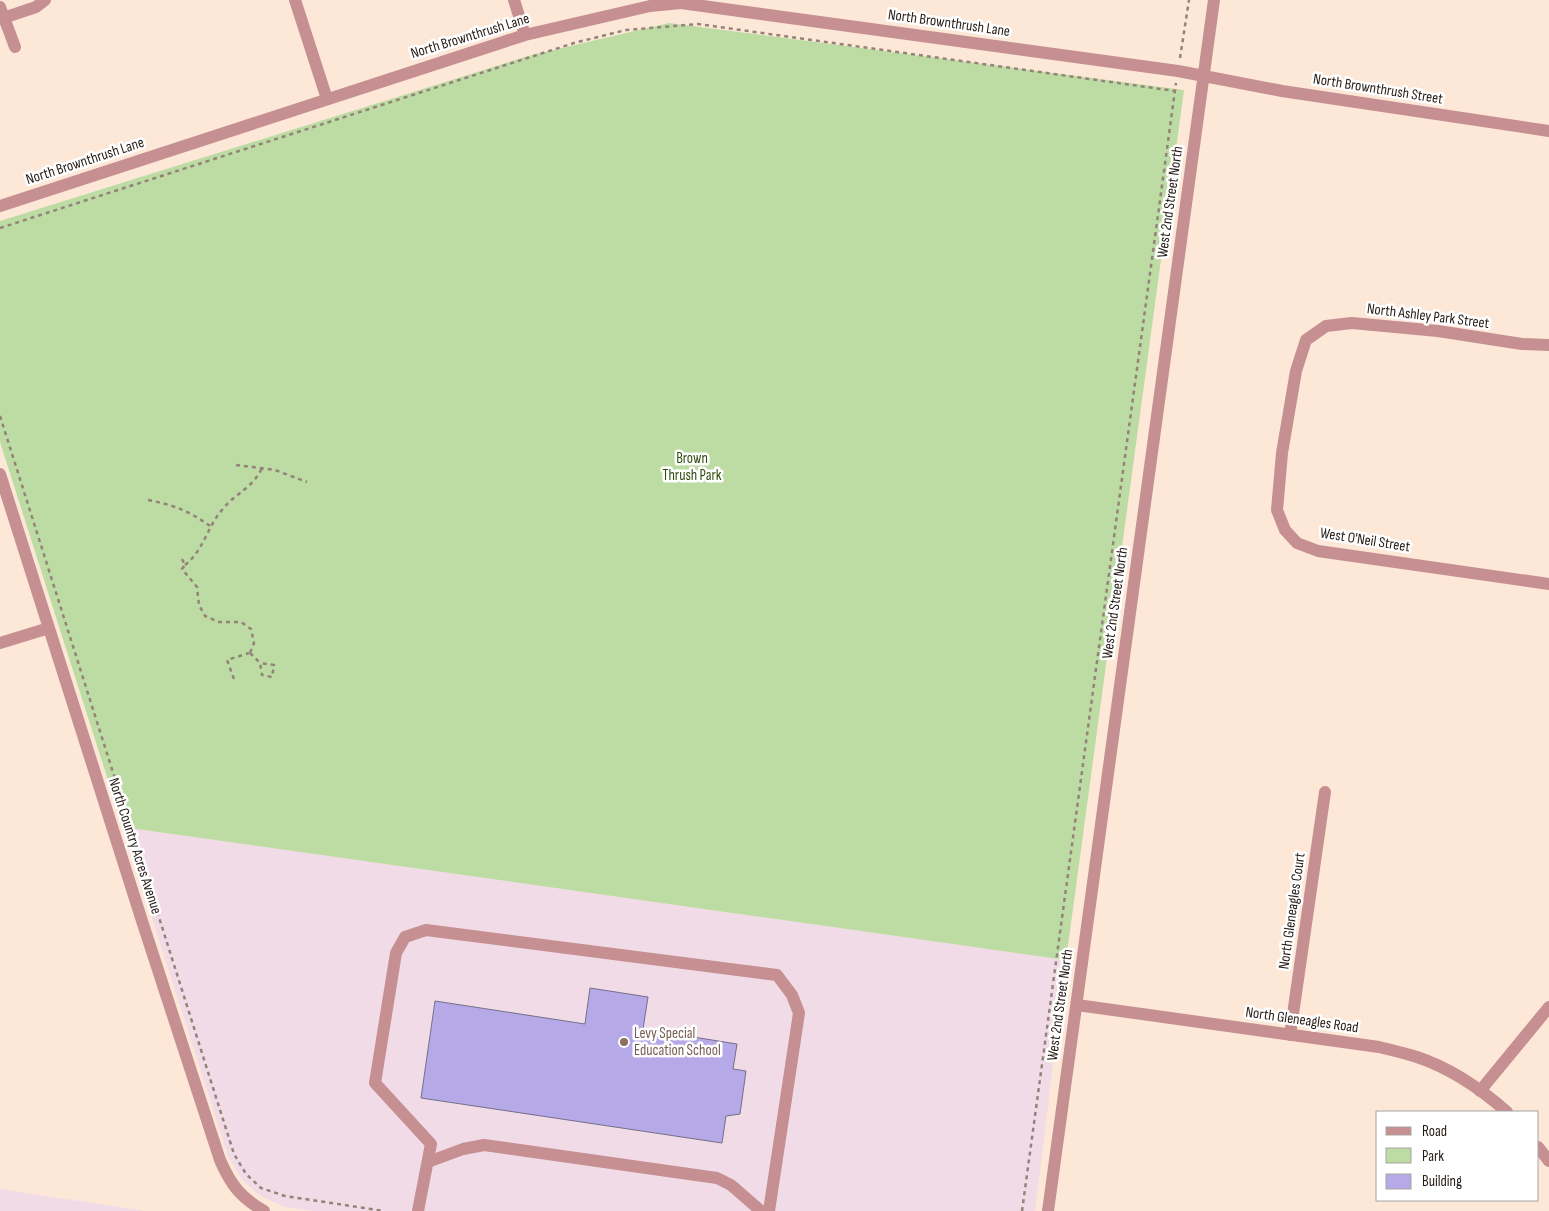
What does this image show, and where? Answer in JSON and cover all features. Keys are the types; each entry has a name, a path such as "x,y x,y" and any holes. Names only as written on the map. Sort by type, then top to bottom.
{"street":[{"path":"14,47 1,14 36,7 45,0"},
{"path":"295,0 327,100"},
{"path":"514,0 525,35"},
{"name":"West 2nd Street North","path":"1048,1211 1214,0"},
{"name":"North Brownthrush Lane","path":"0,206 525,35 650,6 681,3 1204,75"},
{"name":"North Brownthrush Street","path":"1204,75 1292,92 1549,131"},
{"name":"North Ashley Park Street","path":"1306,340 1326,326 1352,323 1438,331 1522,344 1549,345"},
{"name":"West O'Neil Street","path":"1306,340 1296,372 1282,453 1277,510 1285,530 1297,543 1318,552 1549,584"},
{"name":"North Country Acres Avenue","path":"0,474 220,1160 228,1178 237,1191 249,1202 264,1211"},
{"path":"0,643 49,628"},
{"name":"North Gleneagles Court","path":"1290,1035 1325,792"},
{"path":"418,1211 431,1144 375,1083 396,954 406,937 426,930 777,975 792,995 799,1013 770,1211"},
{"name":"North Gleneagles Road","path":"1077,1005 1379,1047 1418,1058 1454,1074 1506,1111"},
{"path":"1480,1091 1549,1007"},
{"path":"428,1162 463,1149 484,1145 717,1178 731,1185 761,1211"},
{"path":"1539,1148 1549,1161"}],"path":[{"path":"1022,1211 1189,0"},
{"path":"0,228 574,43 626,30 698,24 1175,91"},
{"path":"0,416 234,1154 246,1174 261,1188 284,1196 384,1211"},
{"path":"236,465 287,473 307,482"},
{"path":"250,653 254,643 251,628 241,622 219,622 206,616 199,605 197,587 182,568 200,550 214,520 223,508 253,483 262,468"},
{"path":"148,500 180,508 193,514 211,527"},
{"path":"182,559 185,565"},
{"path":"250,653 260,663 262,675 272,677 274,665 260,663"},
{"path":"234,679 227,660 250,653"}],"shaded area":[{"name":"Levy Special Education School","path":"123,827 1066,960 1035,1211 314,1211 285,1207 260,1196 243,1181 228,1156"},
{"path":"0,1189 145,1211 0,1211"}],"green space":[{"name":"Brown Thrush Park","path":"669,23 1184,90 1066,960 123,827 0,442 0,221 528,56"}],"building":[{"path":"590,988 648,997 643,1029 737,1044 733,1069 746,1071 740,1114 726,1116 722,1143 421,1098 435,1001 585,1024"}],"place":[{"name":"Levy Special Education School","path":"624,1042"}]}
